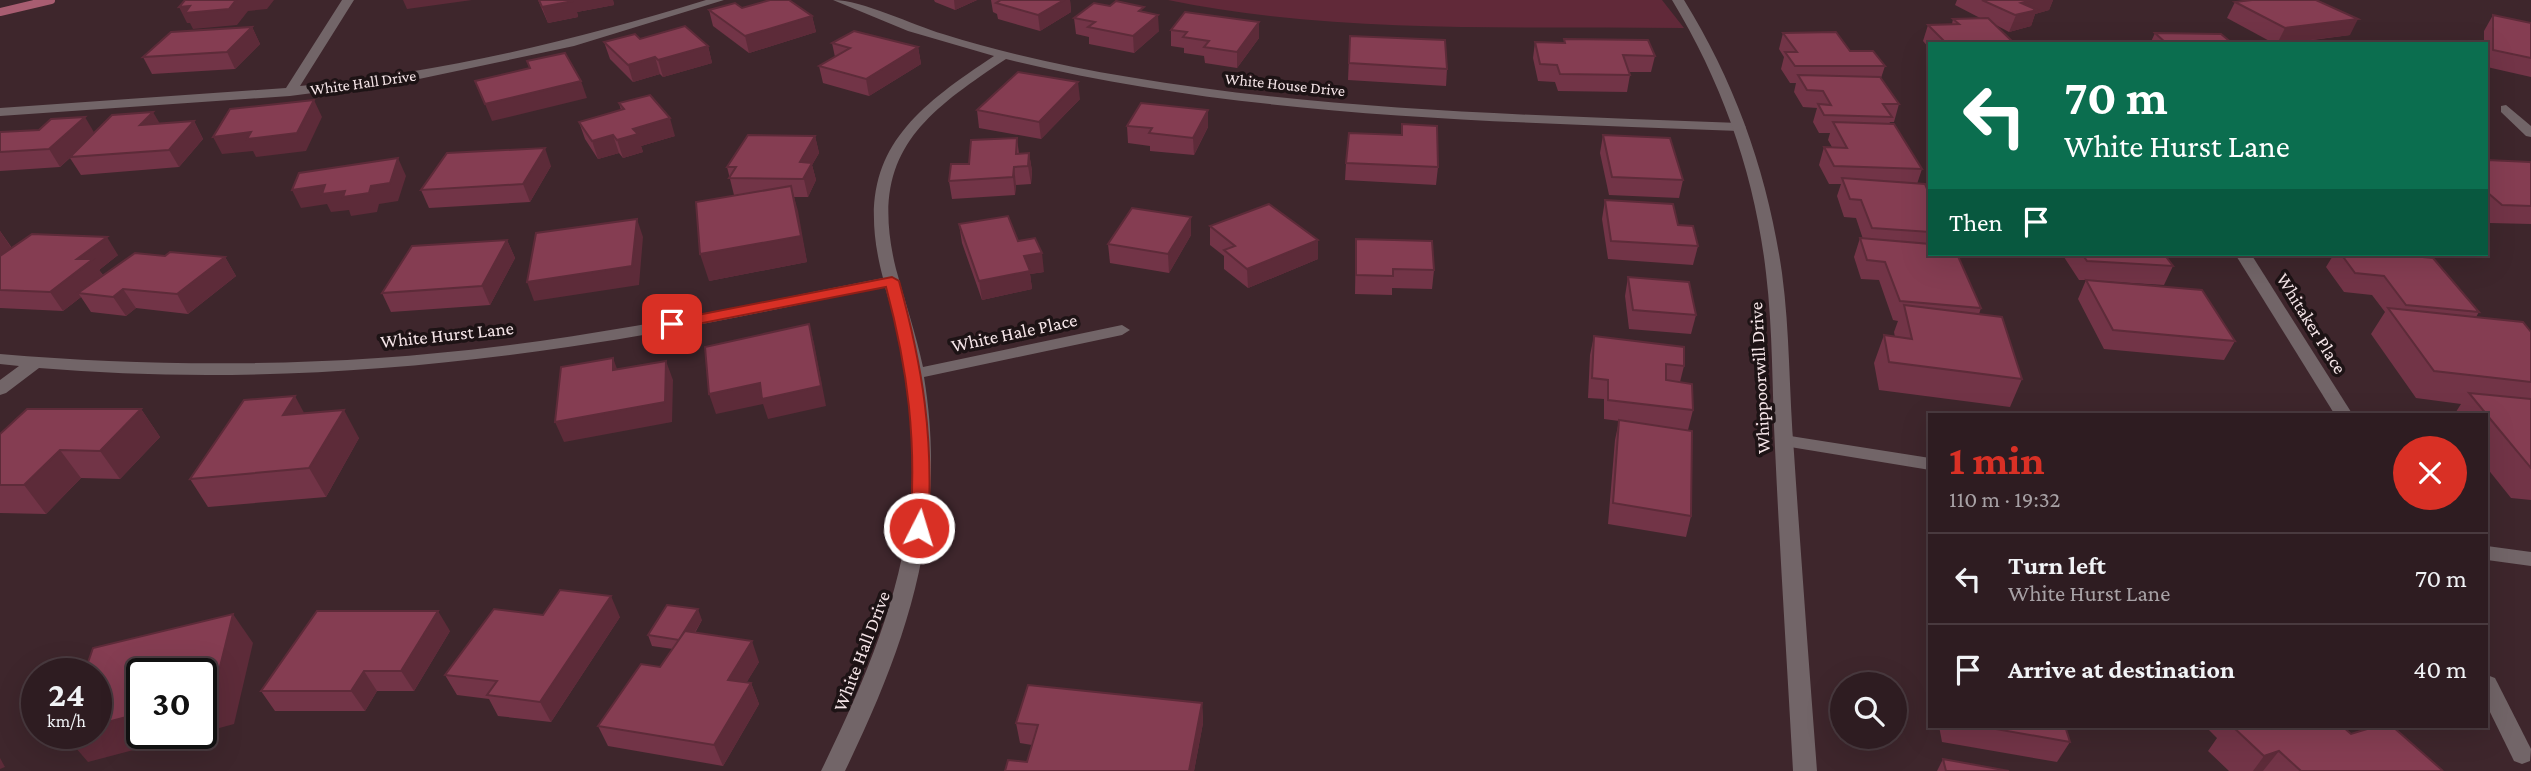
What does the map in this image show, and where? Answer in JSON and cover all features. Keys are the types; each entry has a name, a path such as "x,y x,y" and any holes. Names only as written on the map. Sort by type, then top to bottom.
{"street":[{"path":"290,92 348,0"},
{"name":"White Hall Drive","path":"0,111 290,92 390,80 489,62 598,36 718,0"},
{"name":"White House Drive","path":"839,0 906,25 1004,55 1133,81 1305,105 1739,127"},
{"name":"Whippoorwill Drive","path":"1678,0 1704,44 1739,127 1760,191 1774,275 1805,771"},
{"name":"White Hall Drive","path":"834,771 896,627 916,547 923,478 915,374 878,210 883,178 896,150 924,115 967,79 1004,55"},
{"path":"2506,109 2531,134"},
{"name":"Whitaker Place","path":"2244,256 2343,413"},
{"name":"White Hurst Lane","path":"0,359 34,363 256,369 453,356 646,329 892,281"},
{"name":"White Hale Place","path":"915,374 1122,330"},
{"path":"0,389 34,363"},
{"path":"1784,441 1928,464"},
{"path":"2488,553 2531,559"},
{"path":"2488,686 2522,754"}],"shaded area":[{"path":"1168,0 1662,0 1684,28 1359,23 1231,11"}],"building":[{"path":"185,0 236,0 229,9 185,13 190,6 179,7"},
{"path":"539,0 573,0 573,1 542,7"},
{"path":"770,0 789,0 812,16 745,36 709,10 735,3 742,8"},
{"path":"1001,0 1064,0 1038,15 996,3"},
{"path":"1982,0 2032,0 2021,3 2037,10 2015,15"},
{"path":"2316,0 2358,19 2285,28 2235,2"},
{"path":"1116,1 1144,7 1139,11 1158,15 1133,36 1088,27 1095,22 1074,18 1094,3 1110,6"},
{"path":"1185,12 1259,22 1237,52 1204,47 1209,41 1183,37 1187,32 1171,30"},
{"path":"2493,15 2531,23 2531,58 2493,50"},
{"path":"1988,18 2013,42 1945,42 1928,25 1959,24 1953,19"},
{"path":"685,26 708,46 628,65 604,42 635,34 640,39"},
{"path":"252,27 227,52 143,57 171,32"},
{"path":"854,31 918,47 866,79 819,66 850,48 832,43"},
{"path":"1836,32 1850,51 1873,51 1885,66 1795,66 1785,52 1797,52 1783,33"},
{"path":"2155,33 2221,34 2231,42 2165,42"},
{"path":"1350,36 1445,40 1447,69 1349,63"},
{"path":"1564,39 1648,40 1655,56 1623,55 1630,75 1560,74 1557,65 1540,64 1535,42 1565,43"},
{"path":"565,53 581,81 485,104 475,81 530,68 527,61"},
{"path":"1018,72 1078,82 1039,122 977,110"},
{"path":"1798,75 1880,77 1899,104 1883,104 1892,117 1824,115 1818,104 1831,105 1823,91 1807,90"},
{"path":"650,95 670,118 633,129 638,134 617,140 613,135 592,141 579,122 624,109 619,103"},
{"path":"314,100 297,133 247,139 251,132 213,137 230,109"},
{"path":"1141,103 1208,110 1193,138 1149,133 1152,128 1127,126"},
{"path":"153,112 140,125 194,121 169,150 70,157 112,115"},
{"path":"85,117 49,149 0,152 0,132 39,130 51,119"},
{"path":"1833,122 1894,124 1922,169 1834,166 1824,147 1847,148"},
{"path":"1402,124 1437,126 1438,167 1346,163 1349,133 1402,135"},
{"path":"748,135 815,136 800,162 812,163 803,179 729,178 736,167 727,167"},
{"path":"1603,135 1670,138 1683,180 1612,177"},
{"path":"1017,138 1016,154 1029,153 1028,166 1014,167 1013,177 949,181 951,164 969,164 971,140"},
{"path":"545,148 523,184 421,190 447,153"},
{"path":"398,158 390,183 371,186 369,193 343,197 345,191 322,194 325,185 292,190 299,173"},
{"path":"2488,160 2530,162 2531,206 2502,205 2488,193"},
{"path":"1842,178 1925,184 1928,191 1928,232 1872,228 1861,200 1850,199"},
{"path":"791,186 801,236 700,254 696,202"},
{"path":"1605,200 1673,204 1678,225 1693,226 1698,246 1611,241"},
{"path":"1269,204 1318,240 1247,269 1224,250 1235,246 1210,226"},
{"path":"1132,208 1191,217 1168,254 1108,244"},
{"path":"1008,216 1018,241 1035,238 1042,253 1024,256 1030,271 979,281 959,224"},
{"path":"637,219 632,266 527,282 536,233"},
{"path":"32,234 107,237 77,259 93,259 50,292 0,290 0,256"},
{"path":"1860,238 1928,244 1928,256 1958,256 1981,308 1900,301 1885,262 1867,260"},
{"path":"1356,239 1432,241 1434,270 1393,269 1393,276 1356,275"},
{"path":"507,240 482,286 382,293 412,246"},
{"path":"170,252 225,257 177,294 123,289 113,297 78,293 135,253 165,256"},
{"path":"2083,256 2166,256 2173,266 2087,261"},
{"path":"2342,256 2433,258 2479,312 2406,305 2384,276 2355,273"},
{"path":"1628,277 1689,282 1696,315 1633,310"},
{"path":"2086,280 2202,290 2235,341 2113,330"},
{"path":"1904,305 2002,317 2022,379 1889,362 1884,335 1912,339"},
{"path":"2388,308 2523,322 2531,332 2531,382 2434,371"},
{"path":"809,324 821,386 762,399 760,383 709,394 705,347"},
{"path":"1594,336 1684,347 1684,366 1666,364 1666,380 1692,384 1693,410 1608,400 1608,380 1592,378"},
{"path":"613,358 613,370 666,361 665,402 555,422 561,367"},
{"path":"2469,393 2531,399 2531,468 2488,413"},
{"path":"295,396 283,415 344,410 309,468 190,479 244,400"},
{"path":"27,409 141,409 100,451 60,450 24,485 0,485 0,434"},
{"path":"1619,420 1692,431 1691,516 1613,503"},
{"path":"560,590 611,596 540,702 487,695 497,681 445,675 494,609 543,615"},
{"path":"667,605 698,609 679,640 648,635"},
{"path":"317,611 438,611 401,671 364,671 351,691 261,691"},
{"path":"233,614 217,679 217,658 126,658 126,717 112,721 112,658 90,658 93,648"},
{"path":"685,631 752,641 728,680 751,683 714,745 598,726 641,664 660,667"},
{"path":"1028,685 1202,703 1189,771 1005,771 1008,760 1027,762 1038,725 1016,723"},
{"path":"1990,728 2066,728 2070,742"},
{"path":"2234,728 2344,728 2351,734 2370,728 2394,728 2442,770 2301,771 2279,751 2264,756"},
{"path":"1943,759 2009,771 1946,771"}],"waterway":[{"path":"0,12 51,0"}],"route":[{"path":"672,324 892,281 910,347 919,408 923,478 919,528"}]}
